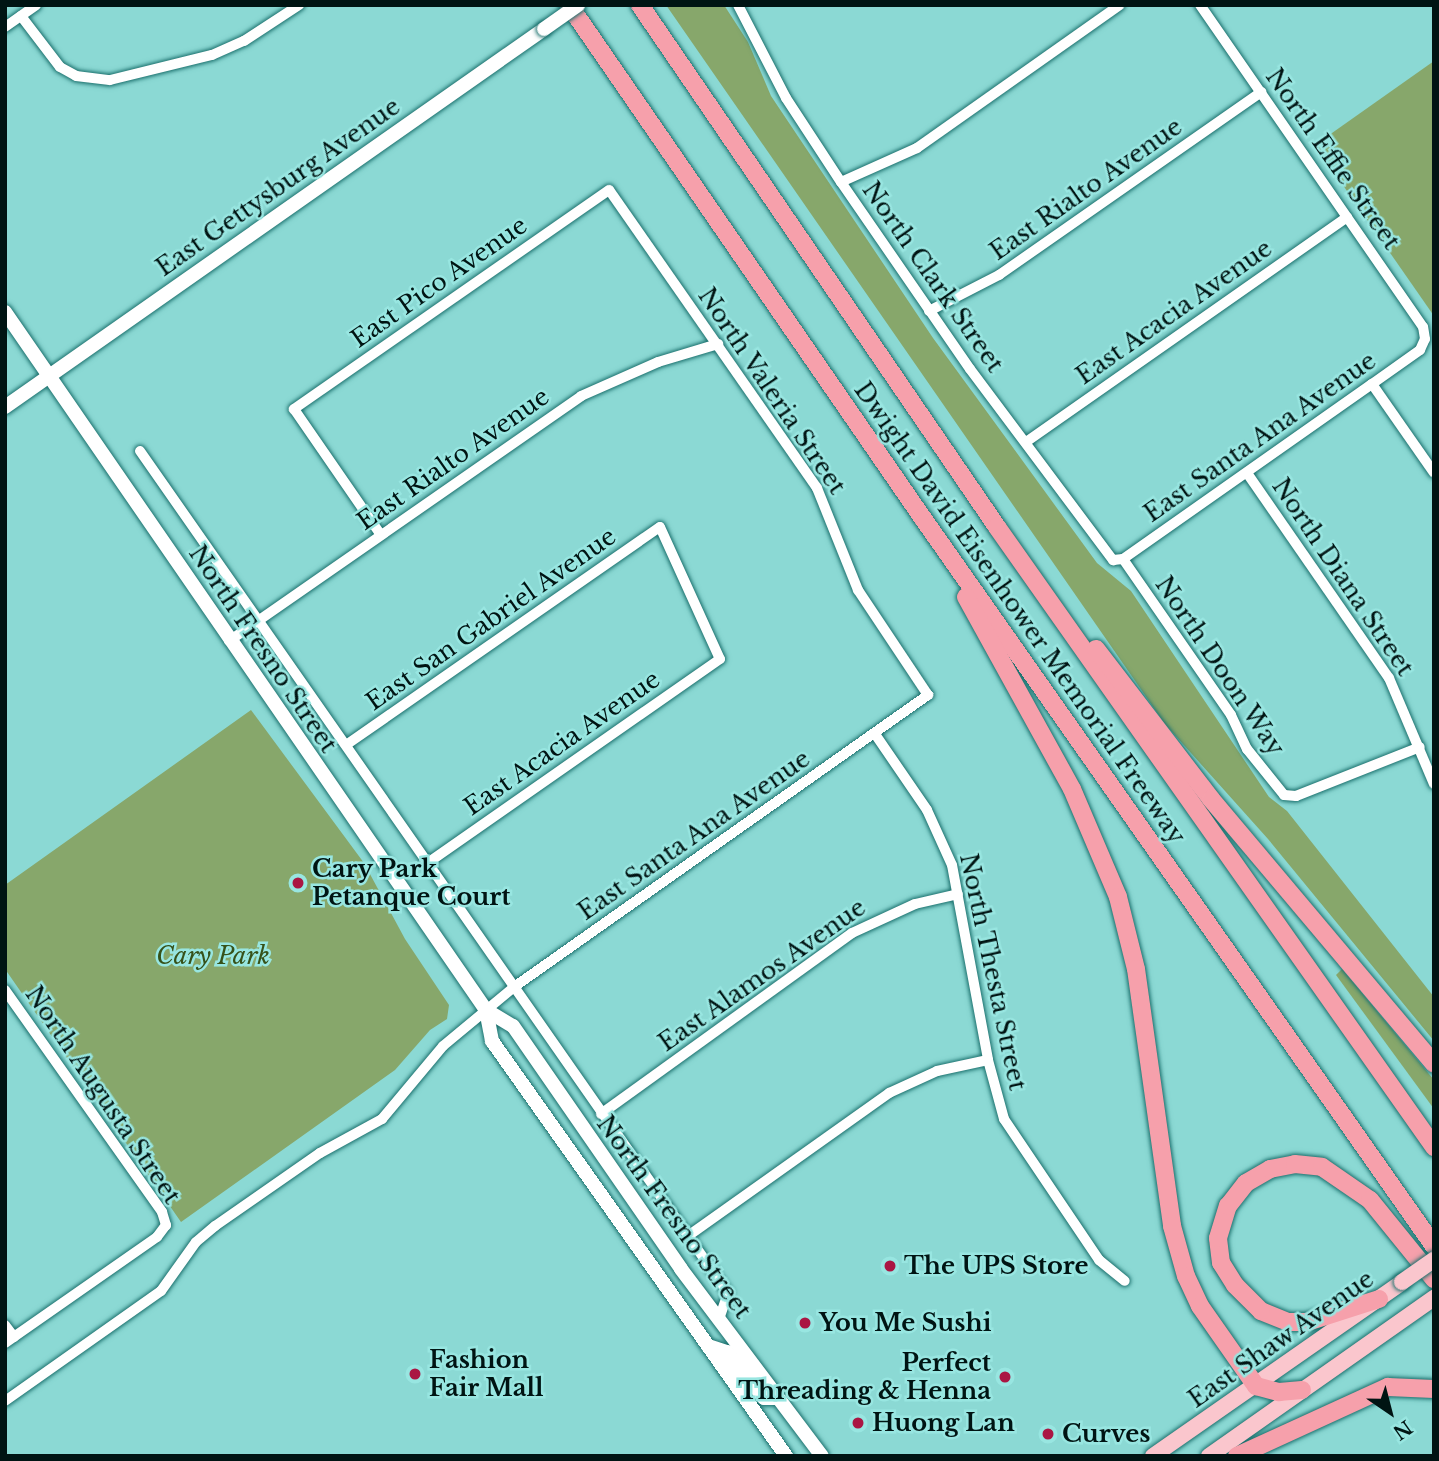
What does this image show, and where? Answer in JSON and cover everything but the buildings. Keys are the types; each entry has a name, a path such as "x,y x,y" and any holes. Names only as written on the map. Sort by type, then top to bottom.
{"highway":[{"name":"Dwight David Eisenhower Memorial Freeway","path":"569,5 922,517 1434,1246"},
{"name":"Dwight David Eisenhower Memorial Freeway","path":"640,5 997,527 1434,1147"},
{"path":"922,517 1072,789 1109,872 1136,969 1180,1260 1200,1306 1256,1385 1279,1392 1302,1390"},
{"path":"997,527 1204,791 1434,1063"},
{"path":"1284,936 1434,1128"},
{"path":"1379,1299 1307,1322 1288,1322 1261,1311 1235,1285 1221,1263 1218,1238 1228,1206 1246,1183 1270,1169 1295,1164 1322,1167 1370,1200 1434,1279"},
{"path":"1237,1456 1388,1387 1434,1388"}],"main road":[{"name":"East Gettysburg Avenue","path":"5,407 578,5"},
{"name":"North Fresno Street","path":"5,312 229,641 486,1010 492,1041 786,1456"},
{"name":"North Fresno Street","path":"486,1010 513,1026 719,1320 822,1456"},
{"name":"East Shaw Avenue","path":"1153,1456 1434,1260"},
{"path":"1209,1456 1434,1298"},
{"path":"708,1346 727,1352 758,1393 778,1398"}],"street":[{"path":"5,27 36,5"},
{"path":"21,16 60,67 76,76 110,80 212,55 244,41 299,5"},
{"name":"North Clark Street","path":"738,5 786,98 929,311 1118,560"},
{"path":"841,182 916,148 1120,5"},
{"name":"North Effie Street","path":"1200,5 1423,327 1425,340"},
{"name":"East Rialto Avenue","path":"929,311 999,275 1261,92"},
{"name":"North Valeria Street","path":"609,190 817,488 858,590 928,695"},
{"name":"East Pico Avenue","path":"381,535 294,410 609,190"},
{"name":"East Acacia Avenue","path":"1026,442 1347,217"},
{"name":"East Santa Ana Avenue","path":"1118,560 1247,473 1420,350 1425,340"},
{"name":"East Rialto Avenue","path":"229,641 581,396 658,362 719,344"},
{"path":"1372,384 1434,473"},
{"path":"140,451 728,1293 719,1320"},
{"name":"North Diana Street","path":"1247,473 1389,678 1434,784"},
{"name":"East San Gabriel Avenue","path":"346,745 660,527 720,659"},
{"name":"North Doon Way","path":"1118,560 1231,715 1247,749 1284,795 1296,796 1420,747"},
{"name":"East Acacia Avenue","path":"429,862 720,659"},
{"name":"East Santa Ana Avenue","path":"5,1401 161,1291 196,1242 215,1226 320,1153 382,1119 443,1046 514,987 928,695"},
{"name":"North Thesta Street","path":"875,734 941,834 958,894 996,1097 1015,1138 1099,1261 1125,1281"},
{"name":"East Alamos Avenue","path":"601,1114 852,933 915,904 958,894"},
{"name":"North Augusta Street","path":"5,990 162,1212 166,1225 157,1237 9,1340"},
{"path":"688,1236 889,1093 937,1071 988,1060"},
{"path":"5,1325 9,1340"}],"green space":[{"path":"666,5 724,5 748,42 771,96 933,338 1097,563 1131,591 1269,797 1287,811 1434,997 1434,1041 1268,839 1165,724"},
{"path":"1434,61 1434,316 1315,145"},
{"name":"Cary Park","path":"251,710 364,863 405,939 449,1005 447,1019 430,1030 395,1070 181,1222 5,969 5,885"},
{"path":"1342,969 1434,1080 1434,1109 1336,975"}],"place":[{"name":"Cary Park Petanque Court","path":"298,883"},
{"name":"The UPS Store","path":"890,1266"},
{"name":"You Me Sushi","path":"805,1323"},
{"name":"Fashion Fair Mall","path":"415,1374"},
{"name":"Perfect Threading & Henna","path":"1005,1377"},
{"name":"Huong Lan","path":"858,1423"},
{"name":"Curves","path":"1048,1434"}]}
